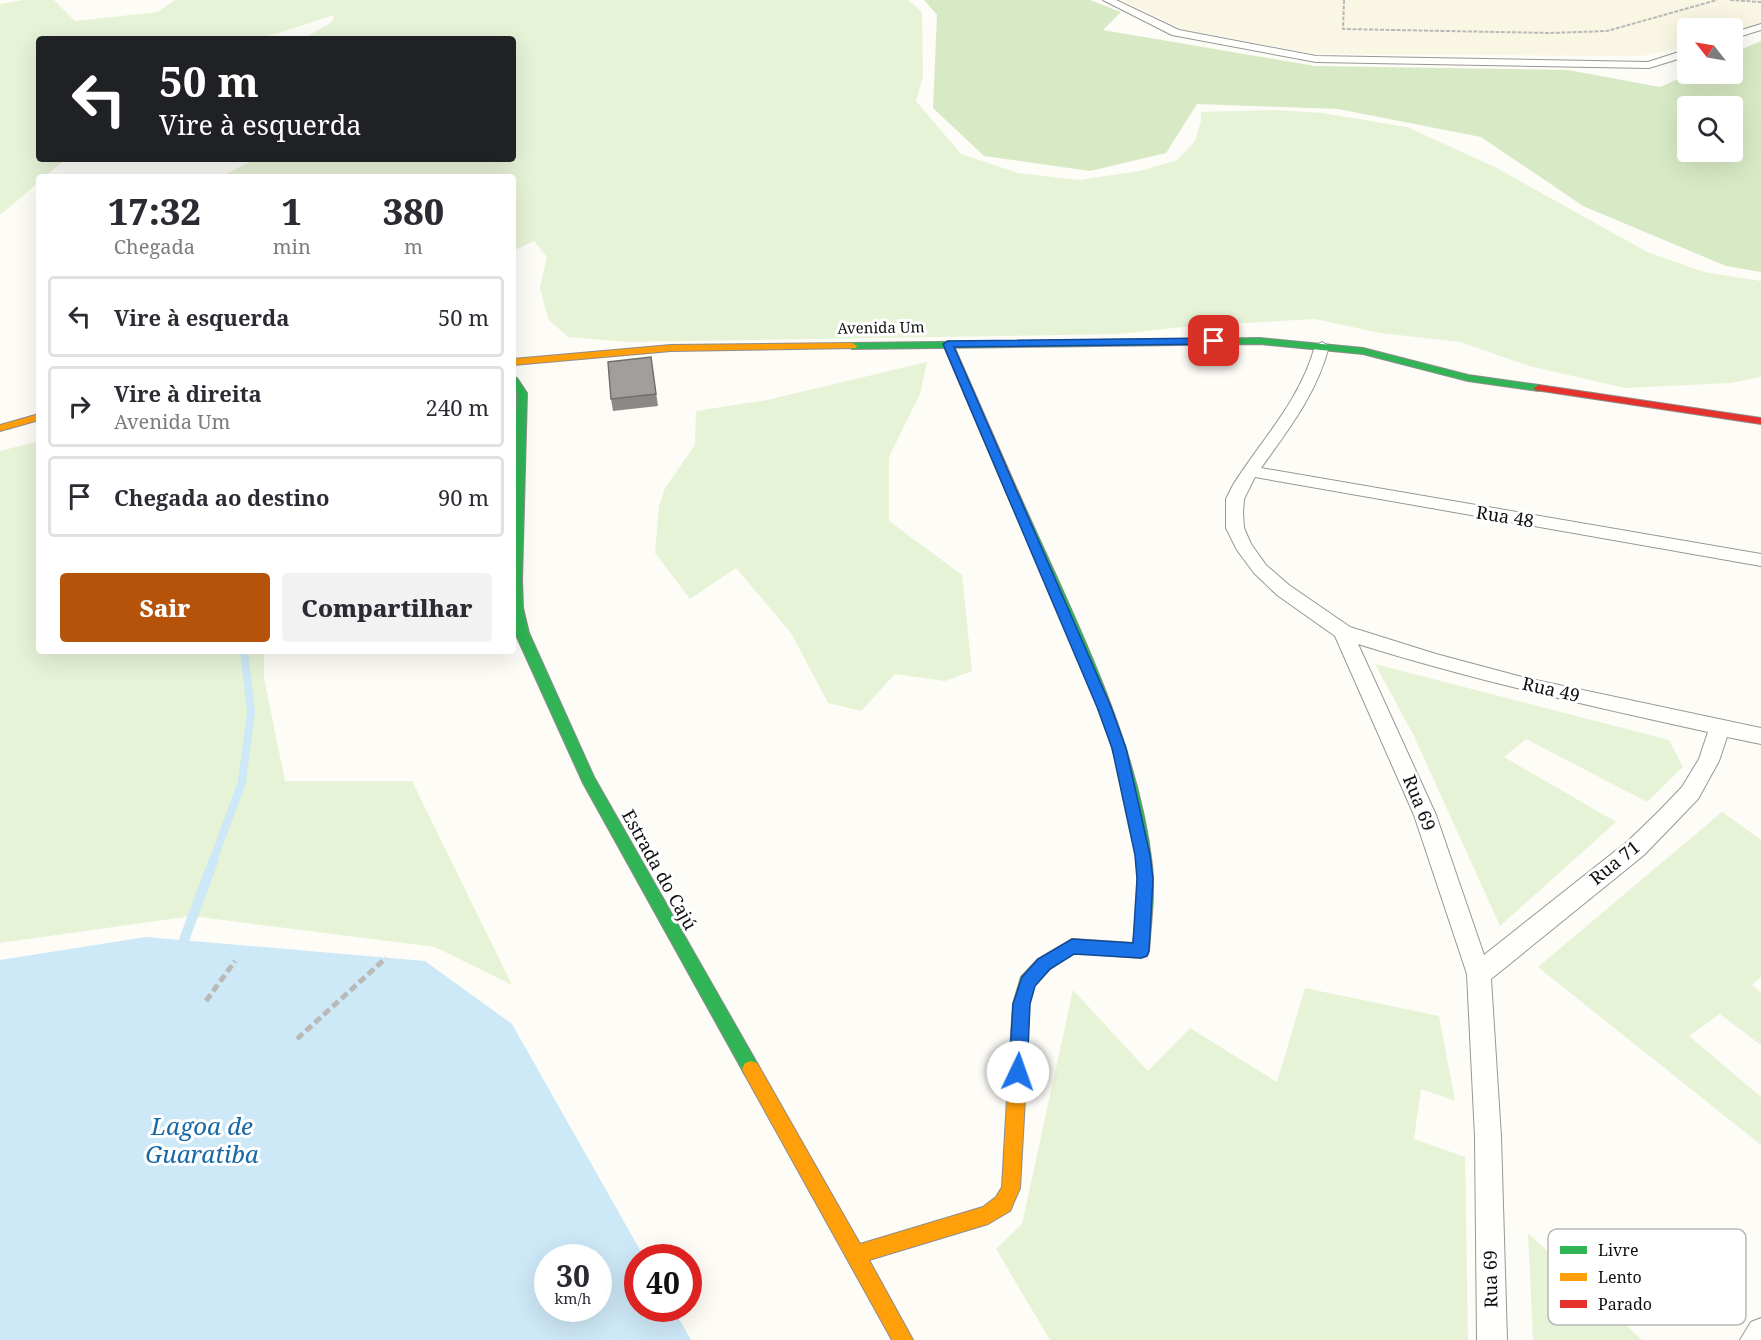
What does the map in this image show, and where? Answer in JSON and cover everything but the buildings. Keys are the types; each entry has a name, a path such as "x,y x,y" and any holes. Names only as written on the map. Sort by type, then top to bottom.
{"street":[{"path":"1108,0 1176,33 1316,59 1649,65 1677,56"},
{"path":"1743,33 1761,27"},
{"name":"Avenida Um","path":"516,362 671,348 1260,340 1363,351 1429,370 1468,378 1761,421"},
{"path":"855,1255 988,1215 1003,1204 1011,1188 1021,1004 1028,982 1044,964 1072,946 1141,951 1145,879 1143,855 1119,748 1082,654 948,344"},
{"path":"1322,346 1316,370 1305,394 1250,471 1235,499 1233,513 1235,528 1243,546 1260,568 1283,590 1343,632"},
{"name":"Estrada do Cajú","path":"516,384 522,393 516,580 517,608 522,633 588,779 903,1340"},
{"path":"0,428 36,418"},
{"name":"Rua 48","path":"1250,471 1365,493 1761,560"},
{"name":"Rua 49","path":"1343,632 1435,661 1522,684 1761,736"},
{"name":"Rua 69","path":"1343,632 1425,814 1479,974 1488,1137 1492,1340"},
{"name":"Rua 71","path":"1479,974 1636,848 1666,818 1690,793 1709,761 1720,727"},
{"path":"1755,1340 1761,1332"}],"path":[{"path":"1344,0 1343,29 1550,33 1607,31 1717,0"},
{"path":"1730,0 1761,2"},
{"path":"297,1039 386,958"},
{"path":"206,1001 236,961"}],"shaded area":[{"path":"1121,0 1761,0 1761,30 1743,34 1743,18 1677,18 1677,48 1641,56 1317,54 1182,29"}],"green space":[{"path":"23,0 54,0 75,21 158,12 175,0 908,0 922,12 923,76 916,101 961,154 1018,173 1079,180 1140,171 1177,160 1195,141 1201,121 1201,112 1274,110 1323,113 1407,127 1495,167 1647,252 1704,272 1761,281 1761,377 1730,383 1625,388 1529,366 1460,342 1380,333 1315,319 1192,326 1120,334 627,342 568,337 548,319 540,288 547,257 534,241 516,250 516,174 226,174 249,162 516,162 516,36 308,36 332,22 334,15 268,36 36,36 36,162 62,162 48,174 36,174 36,185 0,215 0,4"},
{"path":"924,0 1090,0 1121,12 1103,30 1315,66 1568,70 1660,87 1677,79 1677,84 1743,84 1743,49 1761,41 1761,272 1726,266 1583,206 1481,137 1338,109 1197,104 1166,153 1090,171 984,156 933,108 937,15"},
{"path":"927,362 920,394 889,457 889,521 962,575 972,671 945,681 895,674 861,711 828,703 791,633 736,568 690,599 655,553 659,506 665,488 695,445 696,411 767,400"},
{"path":"36,442 36,654 264,654 264,678 285,781 412,781 512,985 435,947 192,916 0,943 0,451"},
{"path":"1375,664 1669,740 1683,767 1647,802 1526,739 1504,757 1616,822 1500,926 1414,736"},
{"path":"1722,812 1761,840 1761,977 1752,985 1761,993 1761,1045 1720,1014 1689,1036 1761,1097 1761,1145 1538,967"},
{"path":"1305,988 1439,1016 1455,1101 1421,1089 1414,1139 1465,1157 1468,1340 1050,1340 996,1249 1022,1224 1073,990 1148,1071 1190,1028 1277,1082"},
{"path":"1528,1233 1548,1252 1548,1325 1626,1325 1642,1340 1533,1340"}],"water":[{"name":"Lagoa de Guaratiba","path":"146,937 425,961 512,1024 637,1244 624,1244 624,1322 681,1322 691,1340 0,1340 0,960"}],"waterway":[{"path":"213,861 242,782 251,712 244,654"},
{"path":"184,940 214,859"}],"traffic: fast":[{"path":"852,346 1260,341 1363,351 1468,378 1539,388"},
{"path":"516,384 522,393 516,580"},
{"path":"1013,494 1072,626 1107,716 1134,808 1145,879 1141,951 1072,946 1044,964 1027,982 1021,1004 1016,1099"},
{"path":"516,580 517,608 522,633 588,779 751,1069"}],"traffic: slow":[{"path":"948,344 1013,494"},
{"path":"516,362 671,348 852,346"},
{"path":"0,428 36,418"},
{"path":"751,1069 903,1340"},
{"path":"855,1255 988,1215 1003,1204 1011,1188 1016,1099"}],"traffic: jam":[{"path":"1539,388 1761,421"}],"route":[{"path":"1018,1072 1021,1004 1028,982 1044,964 1072,946 1141,951 1145,879 1143,855 1119,748 1104,707 948,344 1214,341"}]}
